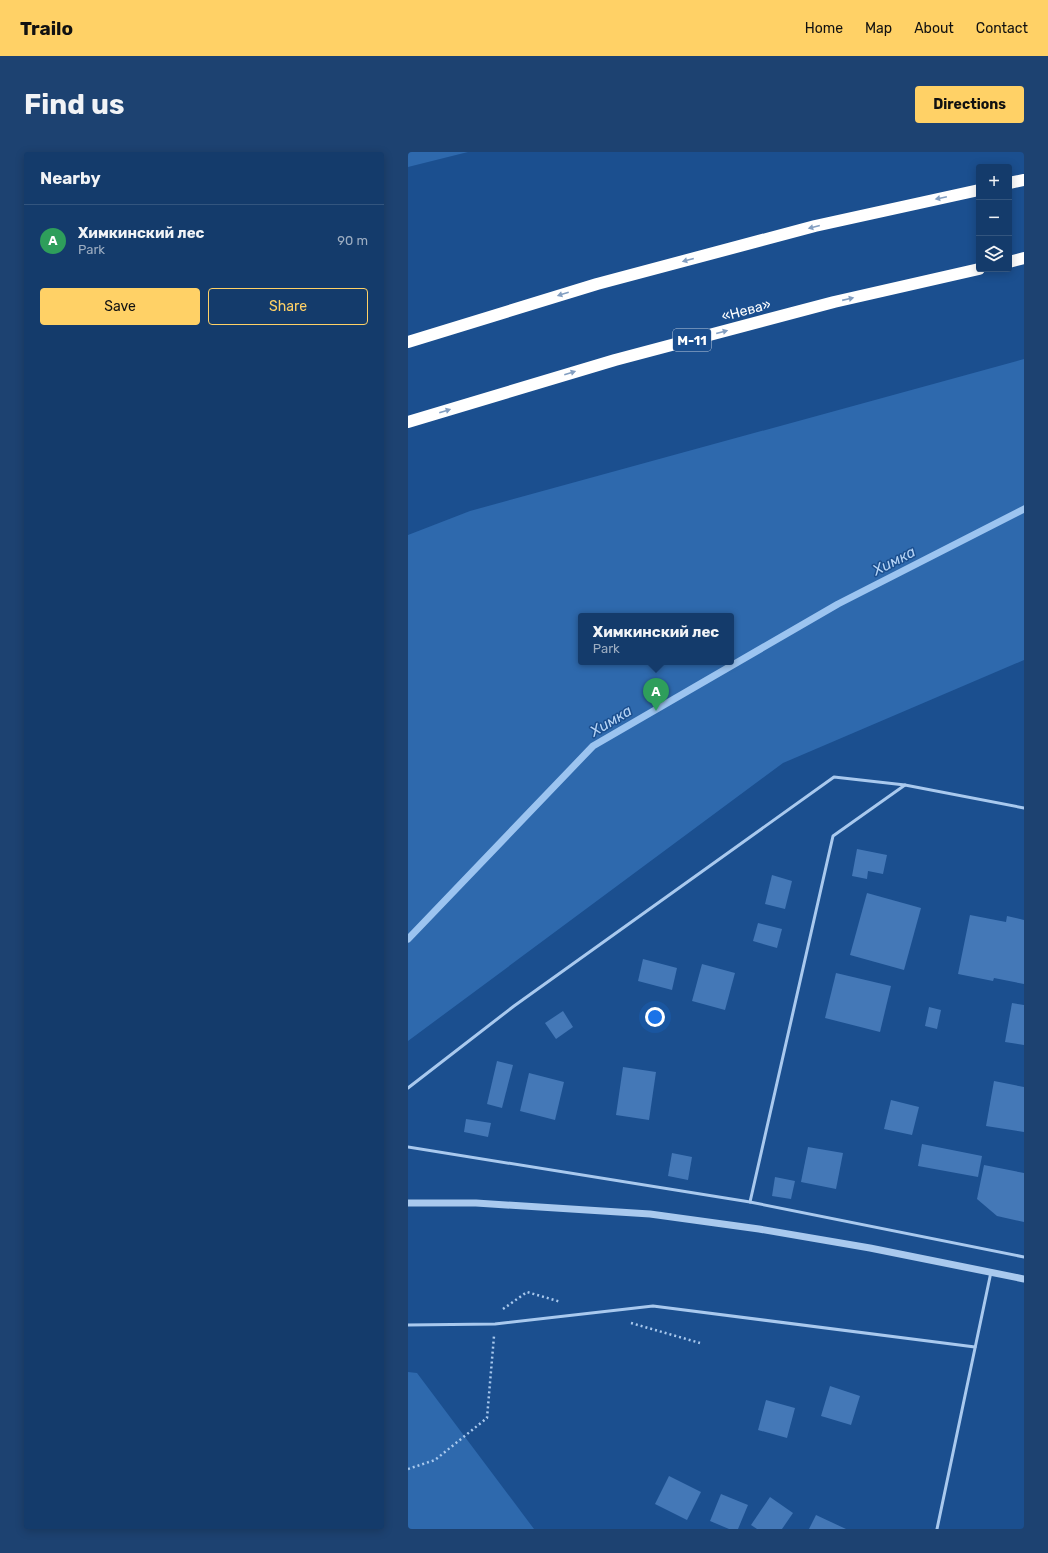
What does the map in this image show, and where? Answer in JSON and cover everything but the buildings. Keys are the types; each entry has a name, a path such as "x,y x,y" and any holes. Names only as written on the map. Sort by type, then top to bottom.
{"highway":[{"path":"1012,182 1024,180"},
{"path":"408,342 597,284 815,226 976,191"},
{"path":"1012,261 1024,258"},
{"name":"«Нева»","path":"408,422 615,360 834,302 976,270"}],"street":[{"path":"408,1203 476,1204 650,1214 759,1229 870,1248 1024,1279"}],"lane":[{"path":"408,1088 514,1006 834,777 905,785 1024,808"},
{"path":"750,1202 833,836 905,785"},
{"path":"408,1147 750,1202 1024,1257"},
{"path":"937,1529 991,1272"},
{"path":"408,1325 496,1324 653,1306 975,1347"}],"path":[{"path":"408,1469 435,1460 488,1418 496,1314 527,1292 562,1302"},
{"path":"626,1321 700,1343"}],"shaded area":[{"path":"408,152 468,152 408,167"},
{"path":"1024,359 1024,660 783,763 408,1041 408,535 470,511"},
{"path":"408,1372 417,1373 534,1529 408,1529"}],"waterway":[{"name":"Химка","path":"734,664 838,604 1024,509"},
{"name":"Химка","path":"408,939 593,746 733,665"}],"place":[{"name":"Химкинский лес","path":"656,711"}]}
